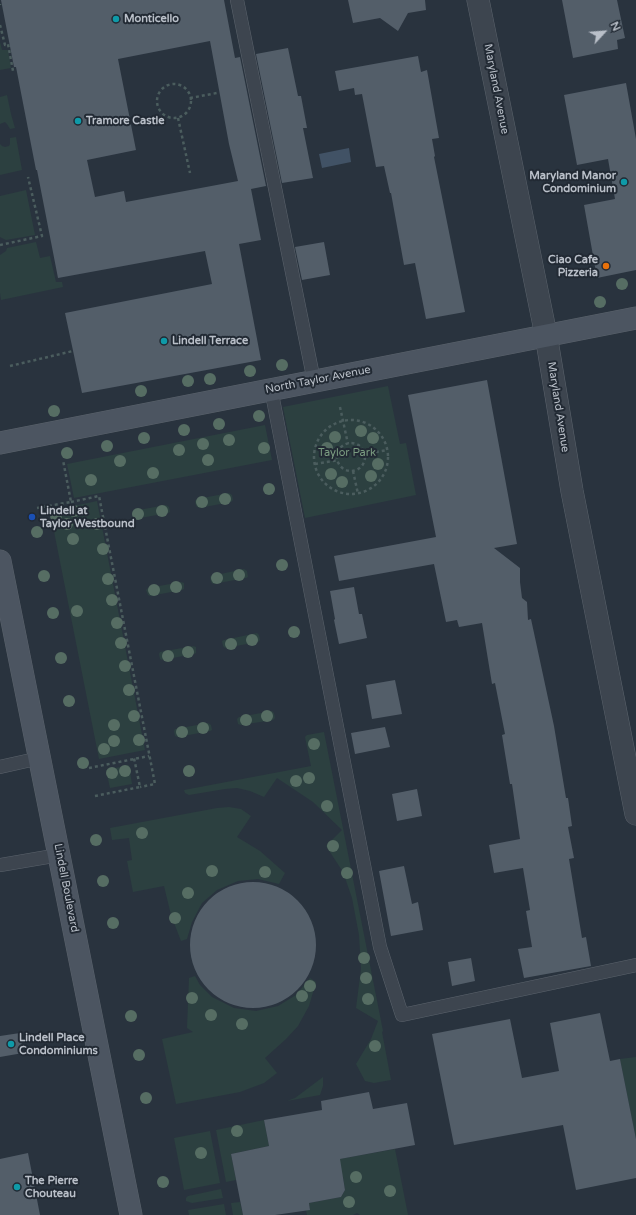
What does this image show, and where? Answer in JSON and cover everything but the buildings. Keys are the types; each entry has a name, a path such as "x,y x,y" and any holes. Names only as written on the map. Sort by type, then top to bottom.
{"main road":[{"name":"North Taylor Avenue","path":"0,443 636,318"},
{"name":"Lindell Boulevard","path":"0,561 131,1215"}],"street":[{"name":"Maryland Avenue","path":"478,0 546,335 572,491 636,814"}],"lane":[{"path":"237,0 314,381"},
{"path":"271,390 380,947 402,1015 636,965"},
{"path":"0,767 40,758"},
{"path":"0,865 59,855"}],"path":[{"path":"1,25 4,45 8,44 13,71"},
{"path":"174,84 184,87 188,91 190,98 190,108 178,118 172,118 162,113 157,103 160,92 168,85 174,84"},
{"path":"190,98 218,93"},
{"path":"178,118 190,173"},
{"path":"0,245 42,236 28,177"},
{"path":"10,366 73,351"},
{"path":"340,407 348,444"},
{"path":"355,420 376,430 383,440 387,450 388,462 384,474 377,483 368,490 358,494 345,494 334,490 325,484 318,475 315,464 314,454 320,436 326,429 343,421 355,420"},
{"path":"348,444 361,447 364,454 363,463 357,469 345,469 339,464 338,452 344,445 348,444"},
{"path":"364,454 387,450"},
{"path":"63,460 70,502"},
{"path":"315,464 338,460"},
{"path":"353,470 358,494"},
{"path":"37,508 99,496 155,784 95,796"},
{"path":"89,768 149,756"},
{"path":"134,758 140,787"}],"green space":[{"path":"0,42 2,50 8,50 11,68 0,70"},
{"path":"7,95 15,128 10,129 5,122 0,124 0,97"},
{"path":"16,137 22,170 0,175 0,144 5,147 9,146 10,138"},
{"path":"26,190 35,235 6,240 0,237 0,196"},
{"path":"36,242 40,258 50,256 56,282 62,282 63,287 1,300 0,255 6,251 7,248"},
{"name":"Taylor Park","path":"388,386 400,444 406,443 416,495 305,518 283,407"},
{"path":"265,425 272,460 74,498 67,464"},
{"path":"229,493 232,495 233,500 231,502 199,508 196,506 195,501 197,499"},
{"path":"97,501 145,750 99,759 50,511"},
{"path":"166,505 169,507 170,512 168,513 135,519 133,518 133,511"},
{"path":"244,569 247,571 248,577 246,578 213,584 211,582 211,576"},
{"path":"181,582 184,583 184,589 182,590 150,596 146,590 148,588"},
{"path":"257,633 260,640 258,642 225,648 223,646 222,641 224,640"},
{"path":"193,646 196,647 196,653 194,654 162,660 160,659 160,652"},
{"path":"272,711 275,718 273,720 241,725 238,724 237,719 239,717"},
{"path":"208,723 211,725 212,730 210,731 178,737 175,736 175,729"},
{"path":"324,732 383,1031 391,1080 374,1083 365,1081 356,1064 371,1039 378,1021 356,1008 361,969 359,935 352,898 343,872 326,846 342,830 313,802 277,778 264,797 250,791 237,788 189,795 185,793 184,790 311,766 305,737 307,735"},
{"path":"129,765 132,784 110,788 106,770"},
{"path":"229,807 241,809 251,816 237,837 260,851 285,873 279,884 258,879 238,881 217,890 202,903 192,922 187,939 181,941 171,915 164,886 133,892 127,861 132,860 129,838 112,840 110,828"},
{"path":"195,976 200,985 212,997 234,1008 256,1011 278,1006 296,995 310,978 316,982 309,1006 298,1026 265,1058 277,1073 264,1083 240,1092 176,1104 162,1039 193,1032 187,1028 189,978"},
{"path":"636,1057 636,1139 620,1059"},
{"path":"323,1077 323,1086 320,1095 287,1101 295,1098"},
{"path":"264,1120 269,1146 231,1154 236,1180 226,1182 216,1130"},
{"path":"210,1131 220,1183 184,1190 174,1138"},
{"path":"395,1149 408,1215 360,1215 357,1213 353,1215 307,1215 306,1210 310,1209 309,1203 341,1197 345,1190 343,1177 336,1172 334,1160"},
{"path":"221,1189 223,1198 192,1203 186,1201 188,1196"},
{"path":"240,1202 243,1215 233,1215 231,1203"},
{"path":"224,1204 226,1215 189,1215 188,1210"}],"water":[{"path":"349,148 351,162 322,168 319,154"}],"place":[{"name":"Monticello","path":"116,19"},
{"name":"Tramore Castle","path":"78,121"},
{"name":"Maryland Manor Condominium","path":"624,182"},
{"name":"Ciao Cafe Pizzeria","path":"606,266"},
{"name":"Lindell Terrace","path":"164,341"},
{"name":"Lindell at Taylor Westbound","path":"32,517"},
{"name":"Lindell Place Condominiums","path":"11,1044"},
{"name":"The Pierre Chouteau","path":"17,1187"}]}
